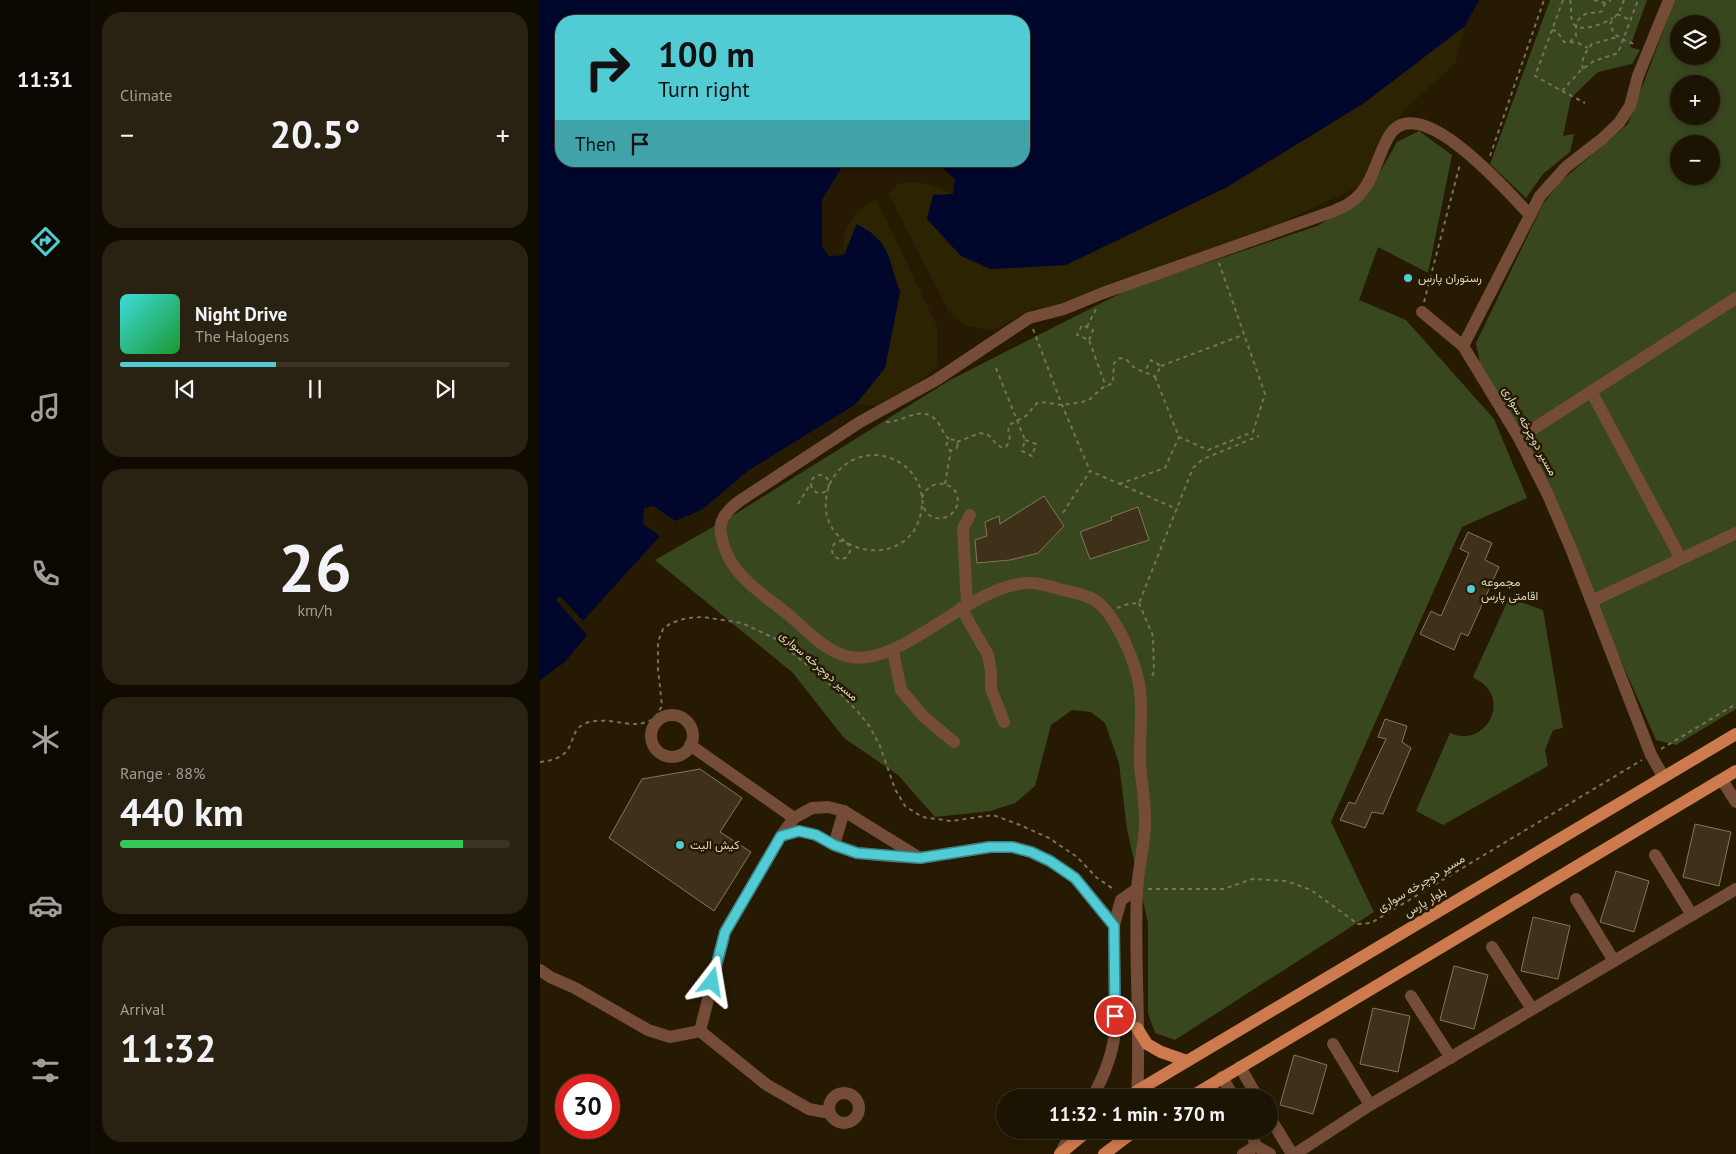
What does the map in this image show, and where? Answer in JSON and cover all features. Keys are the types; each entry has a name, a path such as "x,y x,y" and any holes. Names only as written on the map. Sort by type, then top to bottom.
{"main road":[{"name":"بلوار پارس","path":"1144,1089 1187,1061 1736,734"},
{"path":"1203,1089 1736,771"},
{"path":"1138,1028 1147,1044 1161,1052 1187,1061"},
{"path":"1060,1154 1078,1139"},
{"path":"1104,1154 1123,1139"}],"street":[{"path":"1463,346 1540,196 1566,167 1619,123 1630,106 1638,76 1669,0"},
{"path":"1135,1089 1138,1028 1137,889 1145,826 1140,764 1140,689 1128,649 1116,623 1096,601 1073,592 1030,583 998,590 964,606 893,651 861,659 843,656 824,645 743,576 730,561 723,546 720,532 722,518 728,509 860,422 936,380 1029,318 1064,309 1103,293 1334,211 1352,201 1368,183 1390,134 1397,128 1409,124 1421,125 1443,135 1464,149 1486,168 1530,215"},
{"path":"1519,438 1736,298"},
{"path":"1422,312 1463,346 1519,438 1548,494 1592,601 1651,755 1663,776"},
{"path":"1591,391 1681,559"},
{"path":"970,515 963,528 964,606 988,655 991,671 991,689 1004,722"},
{"path":"1592,601 1736,533"},
{"path":"893,651 901,690 924,718 954,742"},
{"path":"690,745 794,818"},
{"path":"1722,780 1736,802"},
{"path":"700,1032 725,932 781,836 794,818 812,808 828,807 844,812 920,858"},
{"path":"834,845 844,812"},
{"path":"781,836 799,831 816,835 834,845 857,853 920,858 990,847 1012,847 1031,852 1050,861 1075,878 1114,926"},
{"path":"1655,855 1692,915"},
{"path":"1096,1089 1114,1046 1116,1031 1114,926 1122,900 1137,889"},
{"path":"1278,1131 1293,1154 1370,1105 1736,889"},
{"path":"1576,899 1614,961"},
{"path":"1492,947 1532,1009"},
{"path":"540,970 648,1030 670,1037 700,1032 767,1085 809,1109 830,1113"},
{"path":"1411,996 1451,1058"},
{"path":"1333,1044 1370,1105"},
{"path":"1240,1067 1253,1089"},
{"path":"1222,1077 1229,1089"},
{"path":"1060,1154 1068,1139"},
{"path":"1253,1139 1256,1146 1270,1154"},
{"path":"1243,1154 1256,1146"}],"path":[{"path":"1486,168 1544,0"},
{"path":"1562,0 1535,76 1585,103"},
{"path":"1570,0 1572,20 1581,29 1606,22 1616,16 1630,20"},
{"path":"1594,0 1600,3 1611,0"},
{"path":"1624,0 1610,24 1612,31 1617,37 1649,50"},
{"path":"1562,91 1594,60 1618,53 1637,0"},
{"path":"1570,42 1576,36 1576,26 1582,16 1587,13 1597,14 1602,12 1605,3"},
{"path":"1552,30 1557,32 1564,42 1578,43 1588,48"},
{"path":"1583,69 1582,65 1588,48 1595,42 1608,41 1617,37"},
{"path":"1422,312 1464,149"},
{"path":"957,442 980,433 991,437 999,447 1004,447 1009,441 1009,425 1026,416 1038,403 1062,405 1089,400 1102,388 1113,384 1114,363 1120,358 1127,360 1132,367 1139,371 1145,371 1155,377 1179,437 1208,450 1253,432 1265,394 1215,254"},
{"path":"1029,318 1062,405 1090,471 1177,509"},
{"path":"1088,340 1093,330 1082,325 1077,335 1088,340 1106,387"},
{"path":"1155,377 1161,366 1244,335"},
{"path":"1145,371 1151,360 1161,366"},
{"path":"996,368 1025,440 1022,451 1032,456 1036,444 1025,440"},
{"path":"884,422 898,421 916,413 926,415 936,420 949,440 952,439 957,442"},
{"path":"1149,684 1154,671 1154,636 1139,603 1193,468 1203,459 1259,436"},
{"path":"1119,484 1165,468 1179,437"},
{"path":"945,484 951,450 946,444 949,440"},
{"path":"951,450 956,449 957,442"},
{"path":"829,487 826,498 828,515 835,530 847,543 849,545 850,553 844,558 837,558 832,552 833,545 840,541 847,543 857,548 868,551 880,551 896,546 906,540 921,515 922,498 918,482 908,468 894,459 877,455 850,461 837,472 829,487"},
{"path":"1063,513 1090,471"},
{"path":"798,504 811,482 816,475 820,474 828,478 829,487 826,491 818,493 814,491 811,482"},
{"path":"922,498 926,489 940,483 954,490 957,505 952,514 942,518 927,513 922,504"},
{"path":"1108,614 1119,606 1139,603"},
{"name":"مسیر دوچرخه سواری","path":"540,762 560,758 568,752 579,727 585,724 601,721 641,724 654,719 662,706 658,669 658,642 663,629 671,623 703,616 732,621 742,623 776,639 840,692 870,727 880,746 895,789 905,806 922,817 951,821 993,815 1049,838 1077,856 1097,878 1112,888 1224,889 1252,879 1286,881 1311,890 1358,924 1371,923 1736,704"}],"green space":[{"path":"1550,0 1647,0 1630,47 1640,50 1632,64 1598,72 1571,98 1563,136 1574,134 1570,152 1543,174 1526,198 1490,164"},
{"path":"1675,0 1736,0 1736,709 1676,745 1656,740 1522,436 1481,369 1476,343 1543,204 1560,182 1628,124"},
{"path":"1419,131 1452,155 1428,273 1378,247 1359,300 1406,320 1494,419 1527,498 1462,527 1331,822 1374,912 1175,1040 1155,1033 1148,1013 1148,923 1127,829 1119,763 1105,723 1091,712 1072,710 1051,725 1035,786 1015,803 991,811 935,817 898,775 844,738 793,673 655,560 732,516 950,380 1129,289 1317,226 1367,195 1397,142"},
{"path":"1509,598 1543,610 1563,728 1553,730 1545,750 1548,766 1443,825 1416,811 1450,733 1469,736 1482,729 1491,718 1494,704 1491,693 1473,677"}],"sand":[{"path":"1465,26 1455,63 1409,106 1380,141 1360,186 1277,225 1063,304 1031,310 993,330 967,326 949,312 888,193 898,185 918,182 953,194 961,256 990,269 1066,265 1227,187 1364,103"},
{"path":"876,199 937,326 937,367 915,384 876,406 856,404 885,368 900,292 888,255 881,242 870,232 856,225 844,255 843,245 846,228 850,222 861,210"}],"water":[{"path":"540,0 1479,0 1465,26 1364,103 1227,187 1066,265 991,269 961,256 927,219 933,195 953,194 955,179 941,167 1030,167 1030,15 555,15 555,167 842,167 822,200 822,246 829,256 844,255 857,224 881,242 888,255 900,292 885,368 856,404 749,470 703,509 676,521 653,506 644,508 643,524 660,536 583,621 560,596 556,600 587,635 565,662 540,680"}],"pier":[{"path":"842,167 845,167 825,201 825,245 831,253 843,253 844,250 844,255 829,256 822,246 822,200"}],"building":[{"path":"1044,496 1064,526 1038,553 1010,560 977,563 975,540 987,536 985,522 999,516 1000,524"},
{"path":"1138,507 1149,540 1090,559 1080,532 1112,520 1111,517"},
{"name":"مجموعه اقامتی پارس","path":"1468,532 1492,543 1485,560 1499,567 1468,636 1461,633 1454,650 1420,634 1431,611 1441,616 1469,553 1460,549"},
{"path":"1385,719 1407,726 1402,742 1411,748 1383,814 1372,812 1365,828 1340,820 1349,802 1355,804 1386,739 1378,737"},
{"name":"کیش الیت","path":"700,769 742,798 720,832 751,852 714,911 609,838 642,779"},
{"path":"1695,824 1731,832 1719,886 1683,877"},
{"path":"1616,871 1649,881 1634,932 1600,922"},
{"path":"1533,917 1570,926 1558,979 1521,971"},
{"path":"1454,966 1488,975 1474,1029 1440,1020"},
{"path":"1373,1008 1410,1016 1398,1072 1360,1064"},
{"path":"1294,1055 1327,1065 1313,1114 1280,1105"}],"place":[{"name":"رستوران پارس","path":"1408,278"},
{"name":"مجموعه اقامتی پارس","path":"1471,589"},
{"name":"کیش الیت","path":"680,845"}],"route":[{"path":"712,982 725,932 781,836 799,831 816,835 834,845 857,853 920,858 990,847 1012,847 1031,852 1050,861 1075,878 1114,926 1115,1016"}]}
